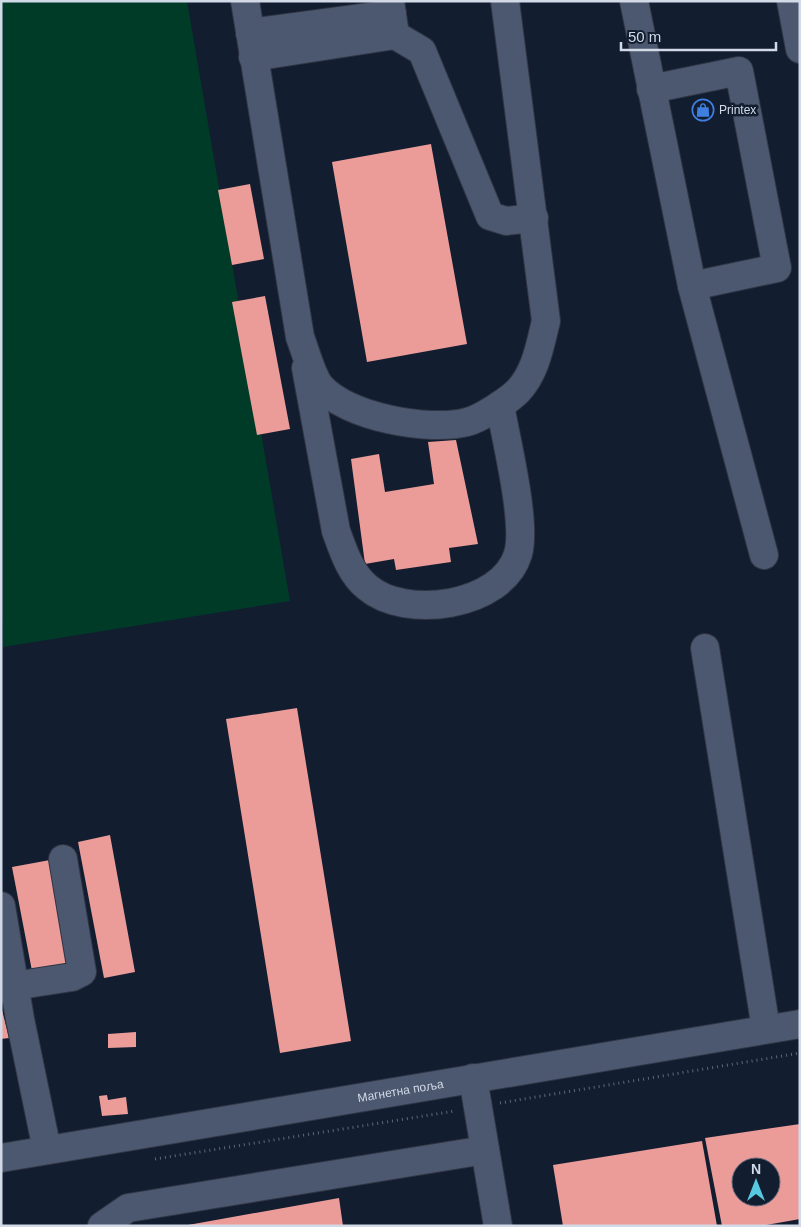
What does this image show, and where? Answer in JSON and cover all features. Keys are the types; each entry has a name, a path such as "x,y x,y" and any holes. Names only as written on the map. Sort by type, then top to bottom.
{"street":[{"path":"245,1 300,337 336,531 342,550 354,572 367,587 385,597 405,603 451,602 472,597 494,587 509,572 517,555 521,531 500,404"},
{"path":"300,337 320,386 345,405 374,417 429,425 467,422 500,404 518,390 535,365 546,321 534,218 504,1"},
{"path":"634,1 692,286 764,555"},
{"path":"791,1 800,49"},
{"path":"252,45 392,17 422,51 490,216 506,221 534,218"},
{"path":"651,89 739,71 777,268 692,286"},
{"path":"705,648 766,1029"},
{"path":"8,986 72,977 82,972 62,858"},
{"path":"1,906 8,986 47,1150"},
{"name":"Магнетна поља","path":"1,1158 800,1024"},
{"path":"473,1078 498,1226"},
{"path":"102,1226 128,1208 485,1150"}],"path":[{"path":"147,1160 800,1053"}],"green space":[{"path":"1,1 187,1 290,601 3,647"}],"building":[{"path":"431,144 467,344 367,362 332,162"},
{"path":"250,184 264,259 232,265 218,190"},
{"path":"265,296 290,429 257,435 232,302"},
{"path":"456,440 478,544 449,548 451,562 396,570 394,559 365,564 351,459 379,454 385,492 434,484 428,442"},
{"path":"297,708 351,1041 280,1053 226,719"},
{"path":"110,835 135,972 104,978 78,842"},
{"path":"50,860 69,965 32,971 12,867"},
{"path":"1,1006 9,1038 1,1039"},
{"path":"136,1032 136,1047 108,1048 108,1034"},
{"path":"107,1095 108,1100 126,1097 128,1114 102,1116 99,1096"},
{"path":"800,1124 800,1219 760,1226 722,1226 705,1138"},
{"path":"702,1141 717,1226 563,1226 553,1165"},
{"path":"339,1198 343,1226 188,1226 188,1225"}],"place":[{"name":"Printex","path":"703,110"}]}
